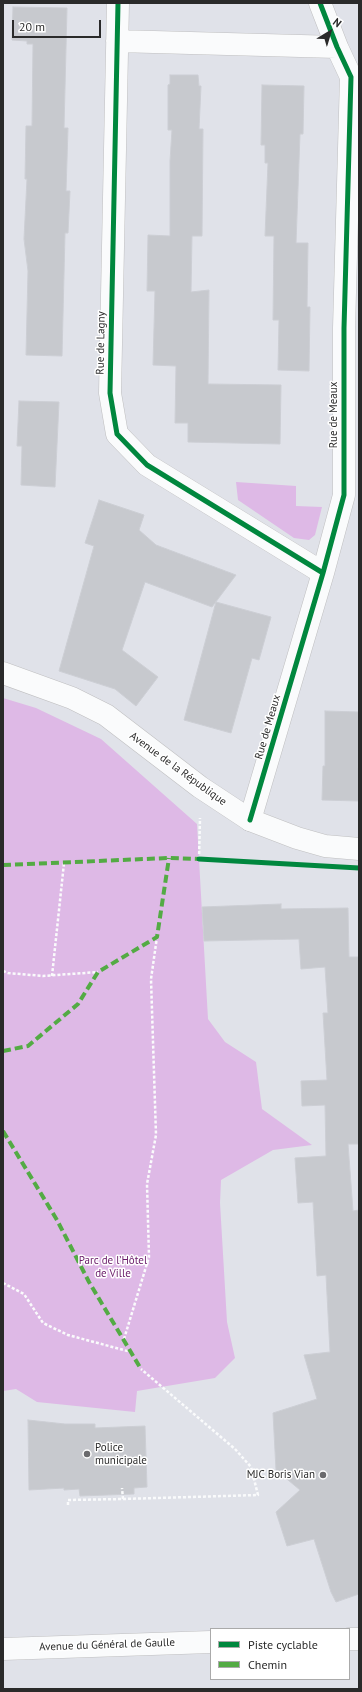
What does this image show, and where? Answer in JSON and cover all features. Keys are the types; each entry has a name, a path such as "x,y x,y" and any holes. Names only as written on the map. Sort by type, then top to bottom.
{"street":[{"name":"Rue de Lagny","path":"118,3 110,393 117,434 147,465 323,572"},
{"name":"Rue de Meaux","path":"250,820 323,572 344,495 344,328 351,77 337,47 320,3"},
{"path":"117,41 337,47"},
{"name":"Avenue de la République","path":"3,673 72,698 106,715 200,787 250,820 297,838 318,844 359,849"},
{"name":"Avenue du Général de Gaulle","path":"3,1649 210,1642"}],"path":[{"path":"200,787 199,860 207,860"},
{"path":"52,976 64,863"},
{"path":"124,1339 149,1257 146,1184 156,1135 151,979 157,936"},
{"path":"3,971 8,974 52,976 98,972"},
{"path":"3,1283 24,1294 43,1323 68,1335 131,1352"},
{"path":"68,1505 68,1500 258,1495 251,1467 234,1449 141,1369"},
{"path":"122,1488 122,1499"}],"green space":[{"path":"236,482 296,486 296,506 322,507 315,535 309,540 294,538 238,500"},
{"name":"Parc de l’Hôtel de Ville","path":"3,698 36,708 101,739 197,824 208,1019 225,1042 256,1062 262,1109 312,1145 273,1150 221,1180 220,1203 227,1322 235,1358 215,1378 137,1391 135,1412 37,1402 16,1389 3,1391"}],"building":[{"path":"13,7 67,8 64,128 68,128 66,191 70,191 68,233 65,233 62,356 26,355 28,271 24,239 27,179 25,179 26,126 32,126 33,44 27,44 27,41 12,40"},
{"path":"170,75 198,75 199,86 201,86 199,129 203,129 202,236 192,236 191,292 209,290 208,384 281,385 280,444 188,442 188,423 175,423 176,366 153,365 155,291 147,291 148,235 170,236 170,161 172,130 168,130 168,85 170,84"},
{"path":"262,85 304,86 303,134 300,134 296,243 308,243 307,307 310,307 309,371 278,370 279,320 273,320 274,236 265,236 268,163 265,163 265,145 261,145"},
{"path":"19,401 59,402 55,487 21,485 22,446 17,446"},
{"path":"99,500 144,515 139,530 156,545 236,575 212,607 145,582 122,650 158,677 136,706 115,689 59,671 94,546 85,543"},
{"path":"216,602 271,617 259,660 252,658 231,733 184,720"},
{"path":"325,711 359,712 359,801 322,800 323,766 325,766"},
{"path":"281,904 281,909 348,908 349,957 359,957 359,1144 348,1144 353,1211 359,1210 359,1594 336,1602 331,1592 314,1539 287,1546 276,1512 300,1490 276,1470 273,1413 317,1399 304,1355 330,1352 326,1275 317,1276 313,1202 298,1203 295,1158 326,1156 325,1105 302,1106 301,1081 327,1080 323,1013 328,1013 325,967 301,969 299,939 204,941 202,907"},
{"name":"Police municipale","path":"28,1420 65,1424 95,1424 95,1428 145,1426 147,1487 134,1488 134,1494 80,1496 79,1489 64,1490 64,1488 29,1490"}],"marked path":[{"path":"3,865 169,858 199,859"},
{"path":"3,1051 28,1046 78,1004 98,972 157,937 169,858"},
{"path":"3,1131 57,1220 89,1282 141,1369"}],"cycle path":[{"path":"118,3 110,393 117,434 147,465 323,573"},
{"path":"250,820 323,573 344,495 344,328 351,77 337,47 320,3"},
{"path":"199,859 359,868"}],"place":[{"name":"Police municipale","path":"87,1454"},
{"name":"MJC Boris Vian","path":"323,1475"}]}
